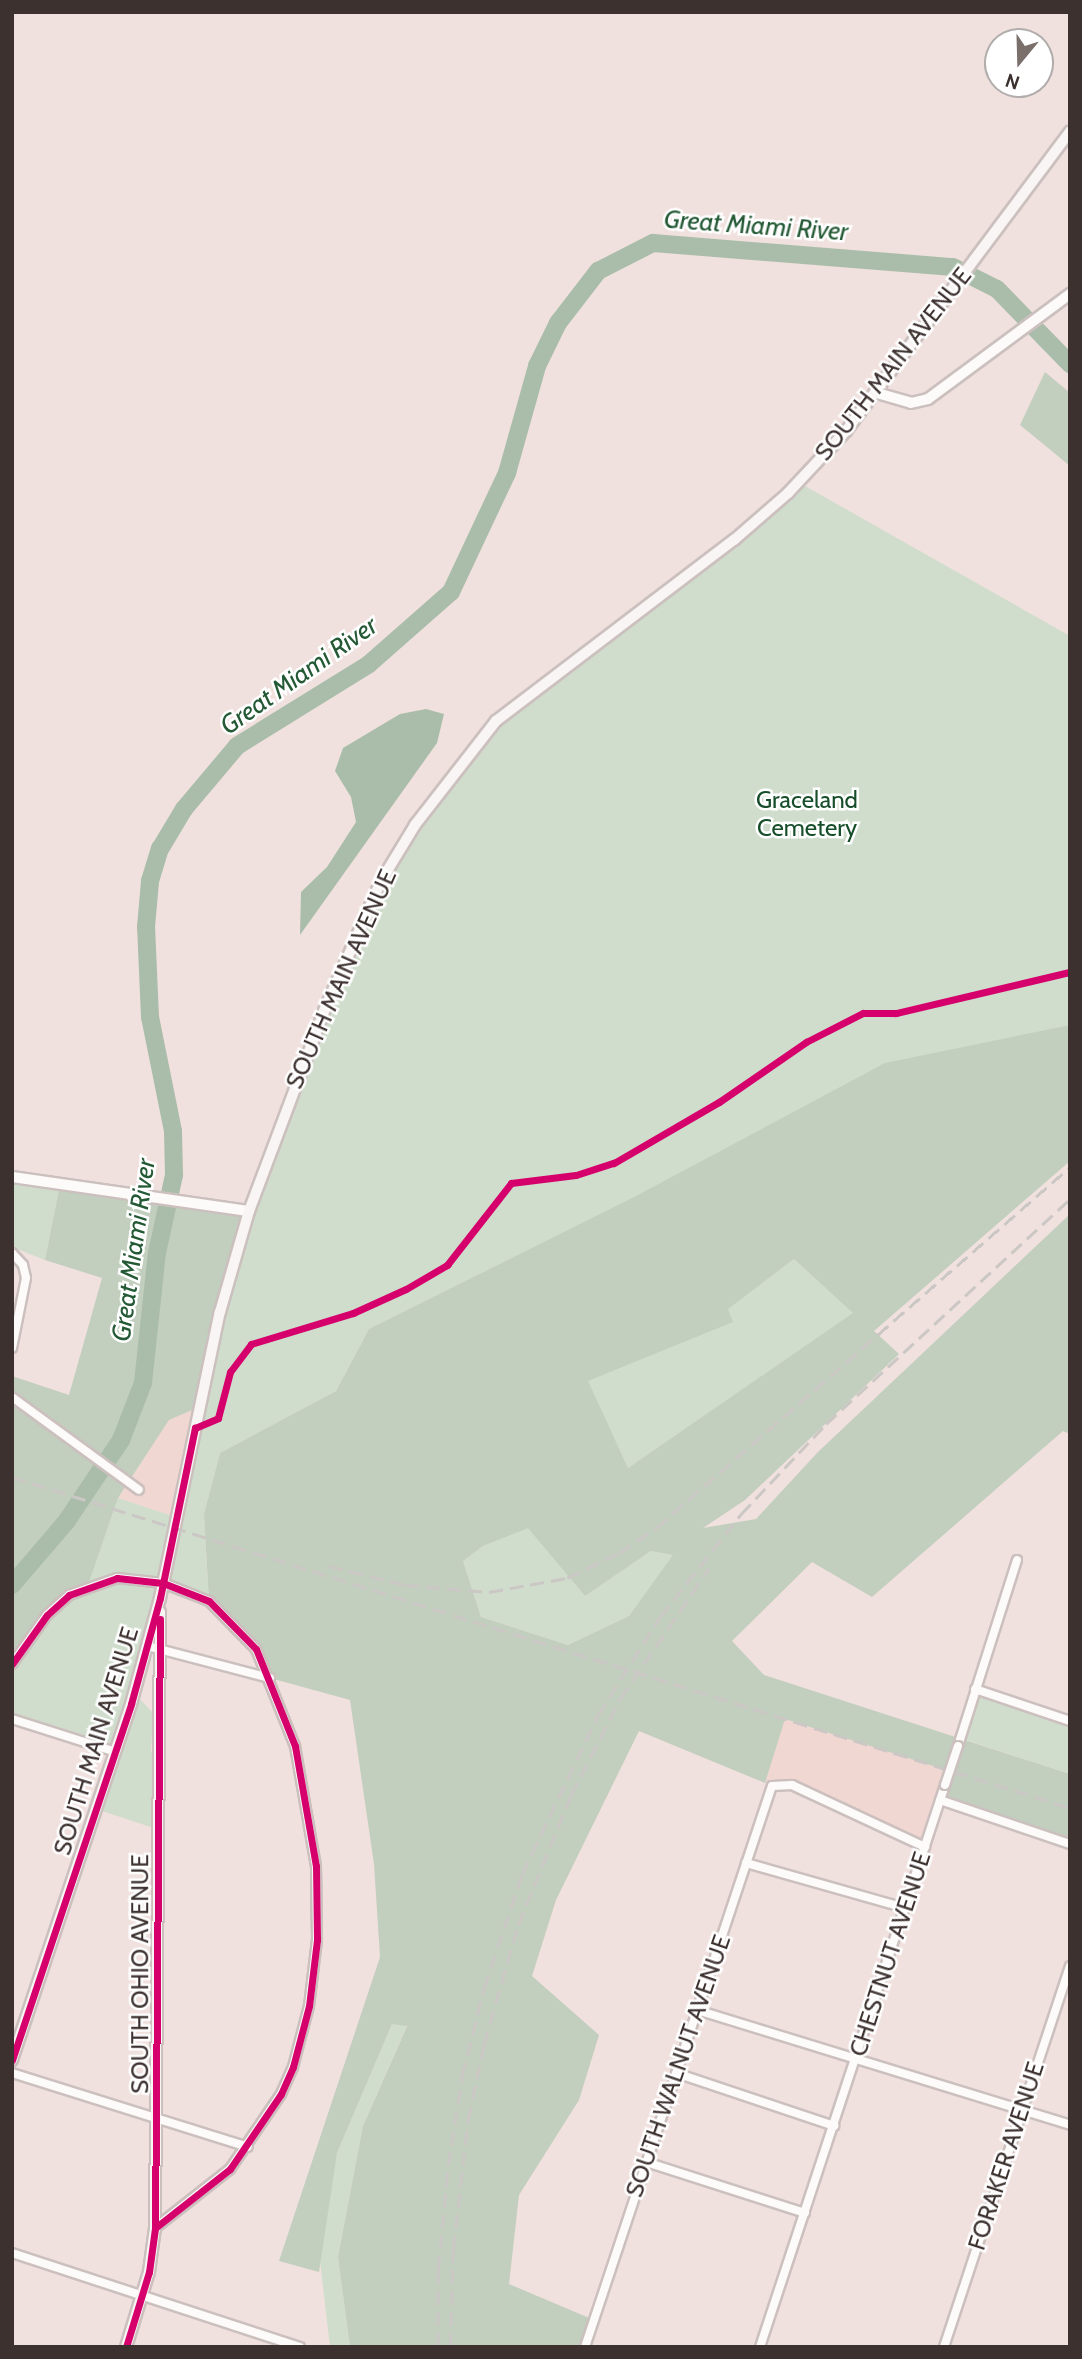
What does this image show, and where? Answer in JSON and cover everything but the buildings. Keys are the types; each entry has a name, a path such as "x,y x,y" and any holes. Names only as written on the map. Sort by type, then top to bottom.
{"main road":[{"name":"SOUTH MAIN AVENUE","path":"12,2060 116,1752 147,1646 160,1598 220,1312 249,1211 324,1011 381,881 415,825 496,721 734,540 788,493 877,393 1003,219 1070,132"},
{"name":"SOUTH OHIO AVENUE","path":"126,2347 142,2296 155,2228 158,2118 160,1598"}],"street":[{"path":"877,393 911,403 928,399 1070,294"},
{"path":"16,1177 249,1211"},
{"path":"12,1253 26,1278 12,1348"},
{"path":"12,1397 139,1490"},
{"name":"CHESTNUT AVENUE","path":"760,2347 1017,1560"},
{"path":"12,1664 47,1615 69,1595 117,1578 163,1583 209,1601 256,1649 270,1678 297,1759 316,1866 317,1940 309,2006 293,2067 248,2147 230,2169 155,2228"},
{"path":"147,1646 270,1678"},
{"path":"975,1689 1070,1721"},
{"path":"12,1719 116,1752"},
{"name":"SOUTH WALNUT AVENUE","path":"585,2347 772,1786 792,1785 925,1847"},
{"path":"940,1800 1070,1844"},
{"path":"746,1863 905,1908"},
{"name":"FORAKER AVENUE","path":"944,2347 1070,1966"},
{"path":"697,2010 1070,2125"},
{"path":"12,2073 248,2147"},
{"path":"676,2073 834,2126"},
{"path":"646,2162 805,2213"},
{"path":"12,2253 300,2347"}],"shaded area":[{"path":"1045,372 1070,393 1070,466 1020,425"},
{"path":"426,709 444,714 437,743 300,935 301,892 327,867 356,822 351,797 335,771 343,748 400,714"},
{"path":"1070,1025 1070,1161 874,1331 899,1354 745,1500 703,1528 756,1519 818,1452 1070,1214 1070,1434 1063,1431 872,1597 812,1562 732,1641 764,1675 1070,1774 1070,1844 940,1800 949,1771 785,1719 765,1783 639,1731 556,1900 532,1976 599,2035 579,2100 519,2195 509,2284 594,2320 585,2347 350,2347 338,2257 363,2126 407,2026 392,2024 337,2153 319,2272 279,2261 380,1957 374,1864 350,1700 270,1678 256,1649 209,1601 204,1514 220,1453 336,1391 369,1329 636,1196 885,1063","holes":["794,1259 853,1313 628,1468 588,1381 733,1322 728,1309","528,1528 585,1596 651,1551 673,1555 629,1616 568,1645 481,1617 463,1561 483,1546"]},
{"path":"60,1184 249,1211 199,1407 169,1420 118,1498 88,1585 47,1615 12,1664 12,1376 69,1395 102,1278 45,1260"},
{"path":"199,1407 176,1517 118,1498 169,1420"},
{"path":"784,1719 950,1771 925,1847 792,1785 765,1783"}],"green space":[{"name":"Graceland Cemetery","path":"798,482 1070,636 1070,1025 885,1064 637,1196 369,1329 336,1391 220,1453 204,1514 209,1601 163,1583 132,1704 141,1700 153,1713 151,1751 160,1773 160,1830 96,1809 116,1753 12,1719 12,1664 47,1615 88,1584 118,1498 176,1517 249,1211 381,881 496,721 698,567"},
{"path":"12,1177 60,1184 45,1260 12,1247"},
{"path":"794,1259 854,1313 628,1468 587,1381 732,1322 727,1309"},
{"path":"528,1527 585,1596 651,1551 674,1555 629,1616 568,1645 481,1617 463,1561 483,1546"},
{"path":"975,1689 1070,1721 1070,1774 960,1738"},
{"path":"392,2024 407,2025 363,2126 338,2257 350,2347 330,2347 319,2252 337,2153"}],"waterway":[{"name":"Great Miami River","path":"12,1585 66,1522 121,1440 143,1383 157,1253 174,1175 173,1131 150,1017 146,927 150,881 160,849 184,809 237,746 369,664 451,592 507,473 537,366 558,323 598,271 653,243 953,267 997,289 1070,364"}],"railway":[{"path":"329,1566 405,1585 489,1592 567,1578 619,1553 656,1528 1070,1167"},
{"path":"438,2347 438,2270 448,2166 462,2076 484,1988 522,1874 598,1715 660,1617 741,1514 826,1424 1070,1199"},
{"path":"12,1477 1070,1808"},
{"path":"450,2347 453,2249 468,2120 484,2044 518,1925 571,1795 620,1699 709,1568"}],"cycle path":[{"path":"12,2060 131,1704 160,1598 195,1428 218,1418 230,1372 251,1344 353,1313 406,1289 447,1265 511,1183 576,1175 614,1163 719,1102 806,1042 863,1013 896,1013 1070,972"},
{"path":"12,1664 47,1615 69,1595 117,1578 163,1583 209,1601 256,1649 295,1746 316,1866 317,1940 309,2006 293,2067 281,2094 230,2169 155,2228"},
{"path":"126,2347 149,2272 155,2228 160,1619"}]}
